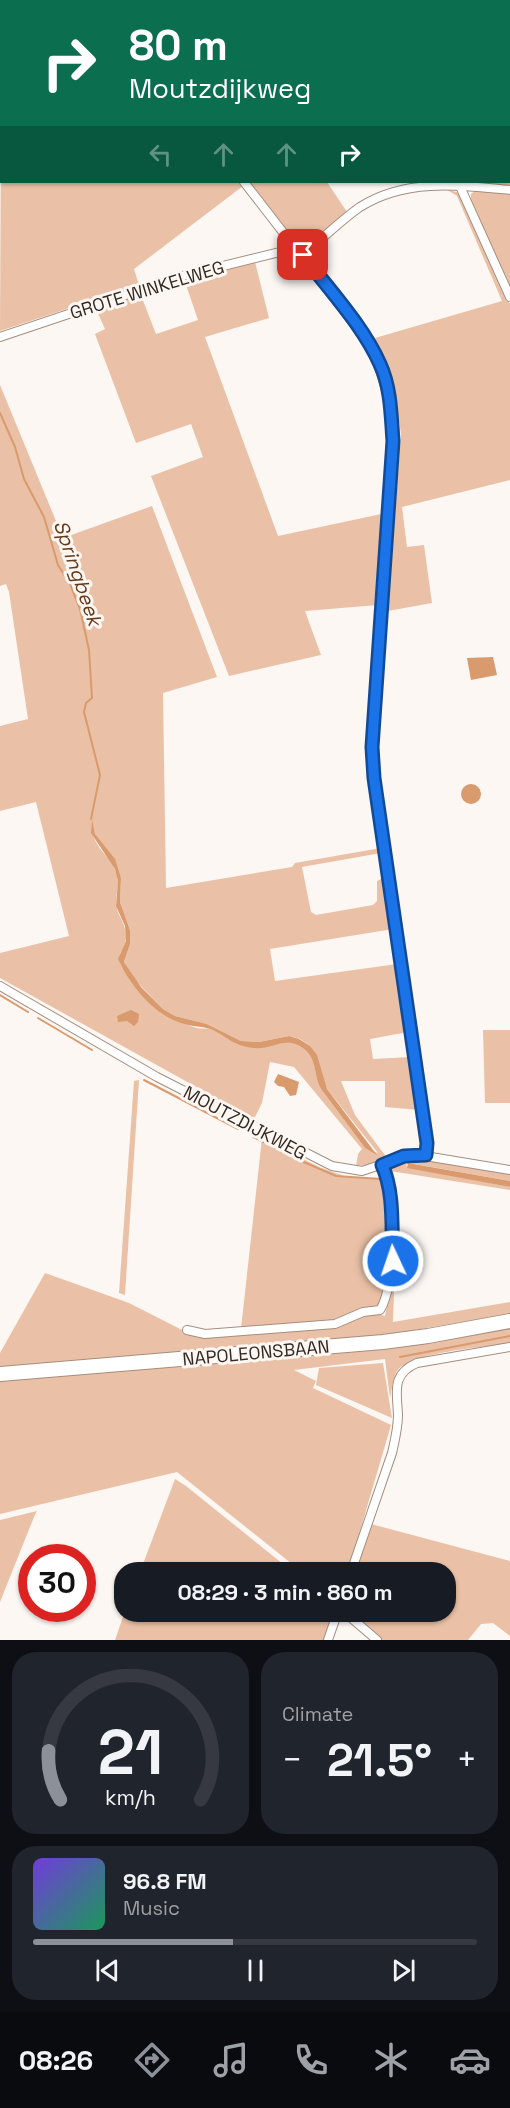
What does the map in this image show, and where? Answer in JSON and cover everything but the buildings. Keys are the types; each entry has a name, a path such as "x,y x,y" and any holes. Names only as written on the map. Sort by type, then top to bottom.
{"main road":[{"name":"NAPOLEONSBAAN","path":"0,1374 383,1342 510,1321"}],"street":[{"path":"245,183 303,255 365,338 381,365 391,405 393,441 372,747 374,778 427,1143 426,1155"},
{"path":"303,255 360,208 378,197 414,188 445,184 510,190"},
{"path":"459,184 510,297"},
{"name":"GROTE WINKELWEG","path":"0,337 182,276 296,248"},
{"name":"MOUTZDIJKWEG","path":"0,986 157,1077 314,1160 348,1170 362,1171 404,1156 426,1155 510,1170"},
{"path":"187,1330 205,1334 335,1324 363,1312 380,1310 393,1261 390,1200 387,1175 382,1165"},
{"path":"355,1562 393,1453 397,1432 395,1392 400,1375 407,1367 417,1363 510,1347"},
{"path":"328,1640 334,1622"},
{"path":"356,1622 377,1640"}],"shaded area":[{"path":"1,183 241,183 243,186 134,269 139,285 0,331"},
{"path":"250,183 328,183 347,212 312,241 298,243 278,222"},
{"path":"476,183 510,183 510,187"},
{"path":"446,189 460,193 510,304 510,480 402,507 407,547 424,545 432,603 388,611 401,434 395,393 375,338 502,301 457,196"},
{"path":"476,190 510,194 510,285 471,201 471,194"},
{"path":"255,262 269,318 205,337 278,536 386,513 378,605 305,611 321,655 229,676 151,476 203,457 191,424 136,443 95,334 105,329 96,309 140,293 156,334 198,320 184,279"},
{"path":"0,385 63,538 152,506 217,677 163,693 166,888 292,867 295,863 381,848 381,853 302,867 311,912 316,915 373,905 377,901 377,881 385,877 393,929 270,949 275,981 397,964 408,1032 370,1039 373,1059 410,1057 419,1110 385,1107 385,1081 341,1081 355,1115 387,1158 373,1164 356,1166 358,1154 362,1149 294,1067 270,1062 262,1103 254,1119 0,978 0,953 69,936 36,802 0,811 0,726 28,719 9,592 6,584 0,586","holes":["92,821 95,834 121,878 120,902 130,930 130,944 124,962 137,982 163,1009 175,1016 207,1024 241,1041 259,1042 289,1036 300,1039 310,1046 327,1089 378,1153 365,1148 321,1089 311,1057 304,1048 291,1043 259,1047 238,1044 211,1029 197,1028 175,1020 141,993 120,963 126,938 125,927 117,908 118,881 113,865 98,846 92,831"]},
{"path":"493,657 497,675 471,680 467,658"},
{"path":"471,784 478,787 481,794 478,801 471,804 464,801 461,794 464,787"},
{"path":"92,819 95,834 115,859 121,878 120,902 130,930 130,944 124,962 141,987 163,1009 175,1016 207,1024 241,1041 259,1042 289,1036 310,1046 317,1055 327,1089 377,1155 365,1148 321,1089 311,1057 303,1048 291,1043 261,1048 242,1046 213,1030 171,1019 152,1006 136,988 118,959 126,941 125,926 116,906 118,881 115,869 91,833"},
{"path":"131,1010 139,1014 138,1022 134,1026 127,1021 118,1022 117,1016"},
{"path":"483,1030 510,1030 510,1103 485,1103"},
{"path":"278,1074 299,1082 296,1095 290,1096 284,1087 274,1082"},
{"path":"139,1080 125,1295 119,1293 134,1081"},
{"path":"262,1138 319,1167 347,1177 383,1179 391,1260 380,1307 334,1322 241,1329"},
{"path":"412,1158 510,1174 510,1181 409,1163 406,1165 510,1187 510,1190 390,1171 390,1166"},
{"path":"408,1163 510,1181 510,1187 407,1168"},
{"path":"395,1261 393,1322 510,1302 510,1314 379,1336 0,1367 0,1353 45,1273 129,1303 194,1336 335,1326 364,1314 376,1313 385,1316"},
{"path":"510,1324 510,1343 432,1355 405,1365 397,1371 390,1398 385,1359 294,1370 316,1381 313,1388 391,1425 351,1562 290,1562 177,1472 0,1514 0,1378"},
{"path":"383,1363 392,1418 316,1385 319,1368"},
{"path":"175,1479 281,1562 144,1562"},
{"path":"37,1511 23,1544 18,1544 18,1557 0,1602 0,1520"},
{"path":"371,1524 510,1561 510,1636 493,1623 481,1624 468,1640 382,1640 362,1622 456,1622 456,1562 358,1562"},
{"path":"121,1622 332,1622 326,1640 115,1640"}],"waterway":[{"name":"Springbeek","path":"0,413 15,447 24,479 44,517 58,565 70,584 80,609 89,650 92,698 86,703 84,712 100,775 91,819"},
{"path":"0,995 28,1012"},
{"path":"38,1018 92,1050"},
{"path":"144,1080 238,1129"},
{"path":"253,1137 288,1154"},
{"path":"299,1160 336,1176 381,1179"},
{"path":"400,1357 510,1336"}],"route":[{"path":"303,255 365,338 381,365 391,405 393,441 372,747 374,778 427,1143 426,1155 412,1154 382,1165 387,1175 390,1200 393,1261"}]}
